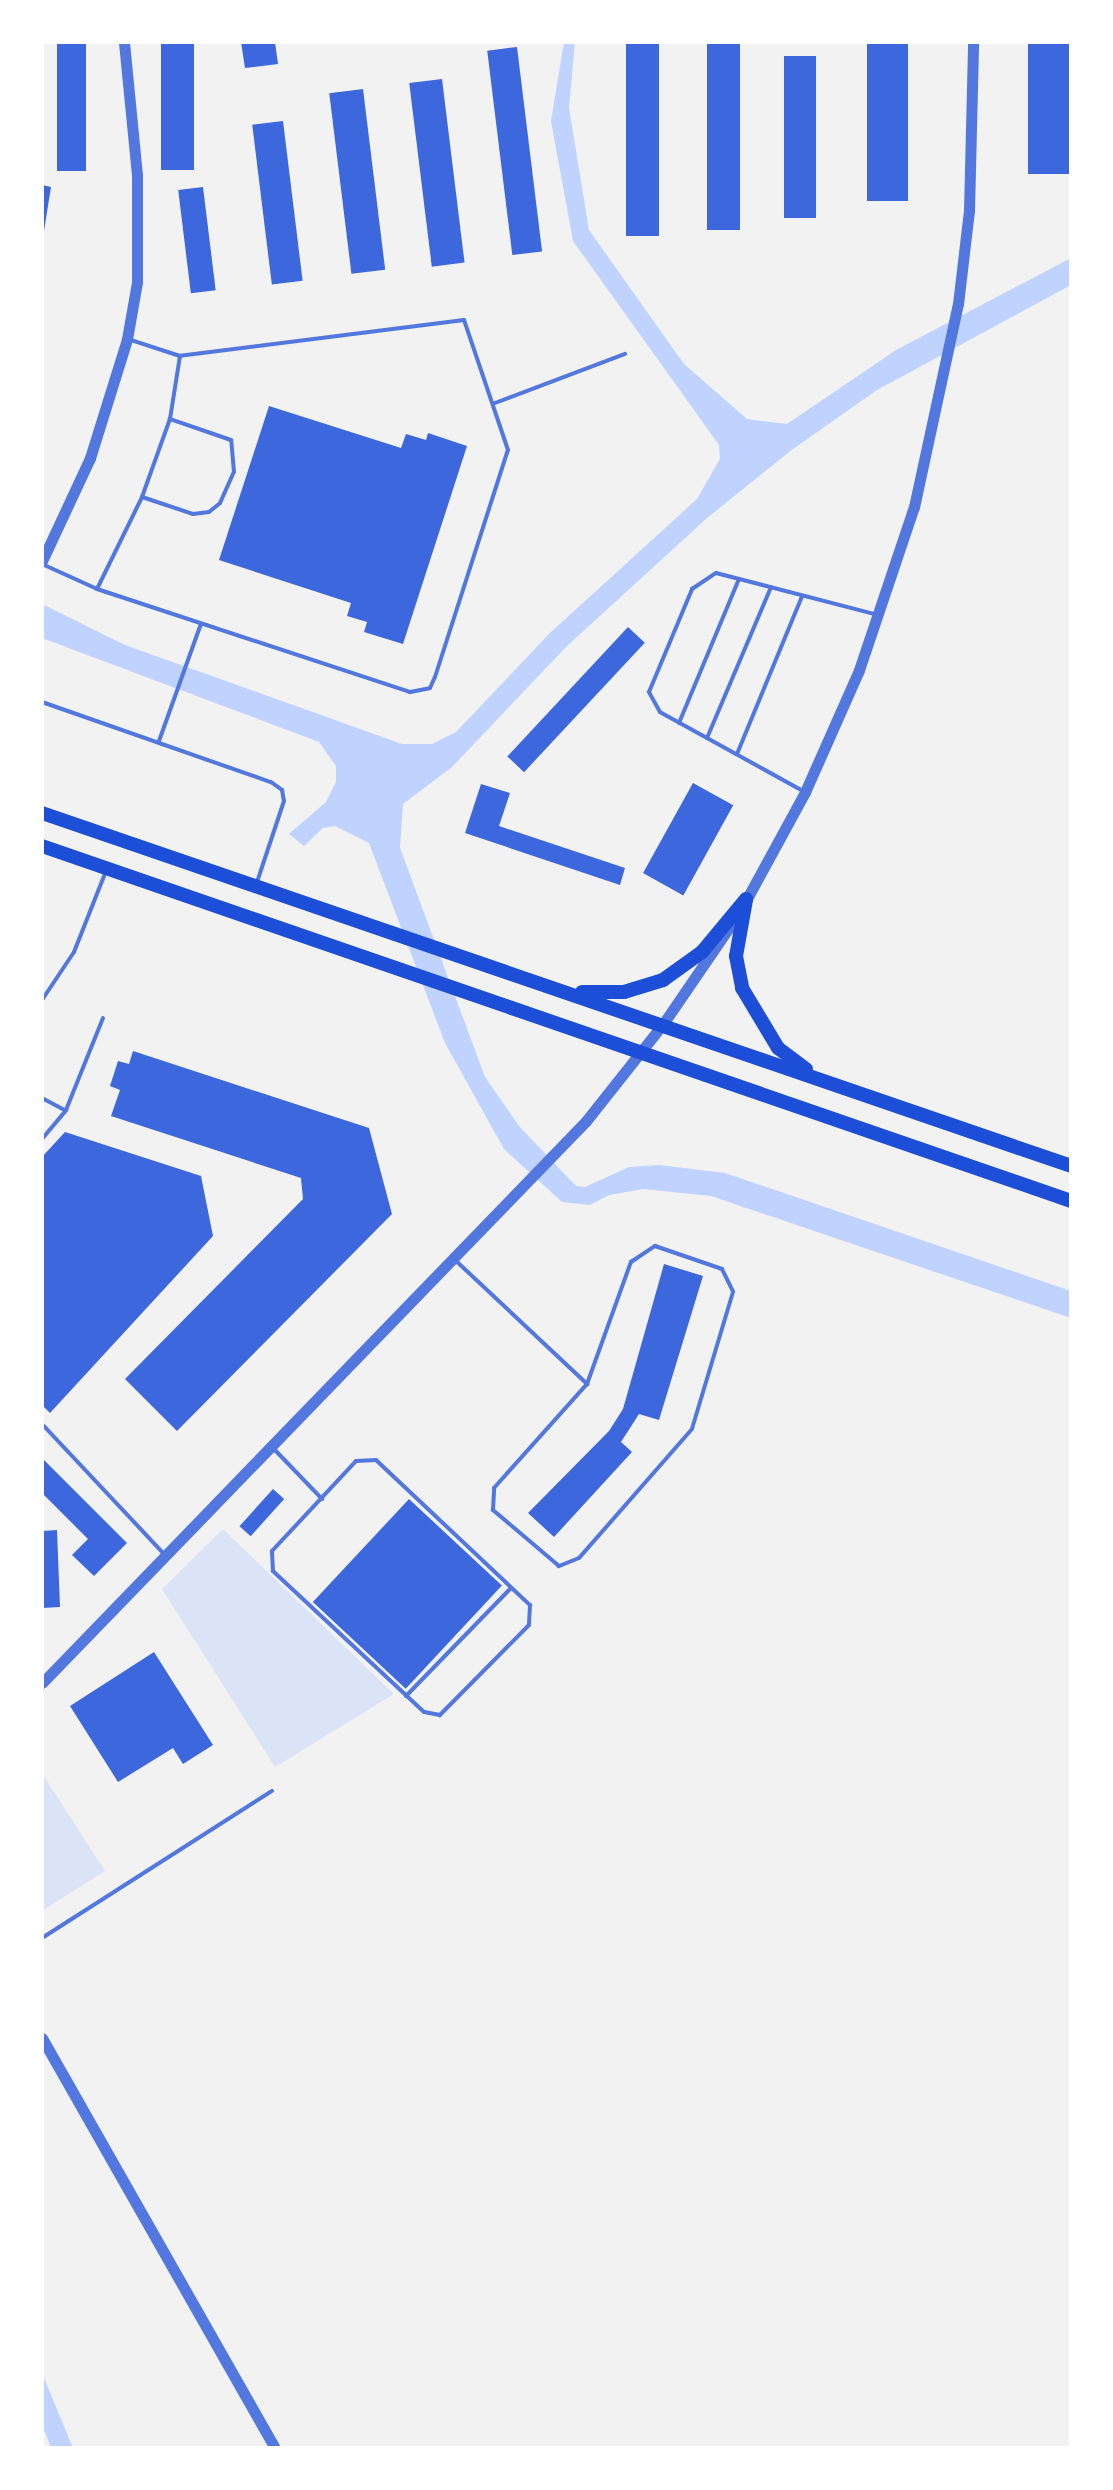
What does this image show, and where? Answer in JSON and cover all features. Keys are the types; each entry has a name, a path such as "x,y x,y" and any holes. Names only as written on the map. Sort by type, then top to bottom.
{"main road":[{"path":"42,813 1071,1166"},
{"path":"42,846 1071,1201"},
{"path":"567,991 624,992 663,980 702,952 746,899"},
{"path":"746,899 736,956 742,988 778,1048 819,1078"}],"street":[{"path":"42,562 90,458 127,339 137,282 137,175 124,42"},
{"path":"42,1683 268,1444 564,1144 663,1024 746,899 805,792 879,616 914,507 948,365 958,304 969,211 973,42"},
{"path":"42,2038 275,2448"}],"lane":[{"path":"42,562 97,589 410,692 430,688 508,450 495,403 464,320 180,356 127,339"},
{"path":"495,403 625,354"},
{"path":"97,589 142,497 170,419 180,356"},
{"path":"142,497 193,514 209,512 220,503 234,472 231,440 217,431 170,419"},
{"path":"805,792 660,712 649,692 661,662 692,589 716,573 879,616"},
{"path":"679,723 739,579"},
{"path":"707,738 771,587"},
{"path":"737,754 802,596"},
{"path":"159,741 201,624"},
{"path":"42,702 159,741 282,790 284,801 256,886"},
{"path":"42,1000 74,952 107,869"},
{"path":"42,1139 66,1110 103,1018"},
{"path":"42,1098 66,1110"},
{"path":"655,1246 722,1269 733,1292 692,1429 579,1558 559,1566 493,1510 494,1488 587,1384 631,1262 655,1246"},
{"path":"452,1257 587,1384"},
{"path":"42,1424 164,1554"},
{"path":"268,1444 322,1499"},
{"path":"376,1460 511,1588 530,1605 529,1625 440,1715 424,1712 273,1571 272,1551 356,1461 376,1460"},
{"path":"406,1696 511,1588"},
{"path":"42,1938 272,1791"}],"shaded area":[{"path":"223,1529 394,1694 275,1767 162,1589"},
{"path":"42,1773 105,1871 42,1911"}],"water":[{"path":"564,42 575,42 569,108 589,230 684,364 747,419 787,424 896,350 1071,258 1071,285 877,390 793,449 707,518 566,647 452,767 403,804 400,848 485,1077 519,1126 576,1186 585,1187 629,1167 659,1165 725,1173 1071,1291 1071,1318 711,1196 643,1189 609,1195 590,1205 562,1202 504,1149 445,1043 369,843 335,826 323,828 304,846 289,834 326,802 336,782 336,766 319,742 42,638 42,604 125,645 402,744 432,744 456,732 550,633 697,499 720,459 719,445 573,241 551,121"},
{"path":"42,2373 73,2448 51,2448 42,2424"}],"building":[{"path":"57,42 86,42 86,171 57,171"},
{"path":"161,42 194,42 194,170 161,170"},
{"path":"241,42 275,42 278,64 245,68"},
{"path":"626,42 659,42 659,236 626,236"},
{"path":"867,42 908,42 908,201 867,201"},
{"path":"1028,42 1071,42 1071,174 1028,174"},
{"path":"707,43 740,43 740,230 707,230"},
{"path":"517,47 542,251 512,255 487,51"},
{"path":"784,56 816,56 816,218 784,218"},
{"path":"442,79 465,263 432,267 409,83"},
{"path":"363,89 385,270 351,274 329,93"},
{"path":"283,121 303,281 272,285 252,125"},
{"path":"42,185 51,187 44,231 42,231"},
{"path":"203,187 216,290 191,293 178,190"},
{"path":"269,406 401,448 406,434 426,440 428,433 467,446 403,644 364,632 367,622 347,616 351,603 219,560"},
{"path":"628,627 645,643 524,772 507,756"},
{"path":"693,783 733,805 683,895 643,873"},
{"path":"481,784 510,793 499,826 625,868 620,885 465,833"},
{"path":"133,1051 369,1128 392,1214 177,1431 125,1379 303,1199 301,1178 111,1116 120,1090 110,1086 118,1061 129,1064"},
{"path":"65,1132 201,1176 213,1236 50,1413 42,1405 42,1157"},
{"path":"664,1264 703,1276 659,1420 639,1414 621,1442 632,1452 554,1537 528,1513 609,1431 623,1409"},
{"path":"42,1458 127,1543 94,1576 72,1555 88,1539 42,1493"},
{"path":"273,1489 284,1499 251,1536 240,1526"},
{"path":"409,1499 502,1586 406,1689 313,1602"},
{"path":"57,1530 60,1607 42,1608 42,1531"},
{"path":"154,1652 213,1745 183,1764 173,1748 118,1782 70,1706"}]}
